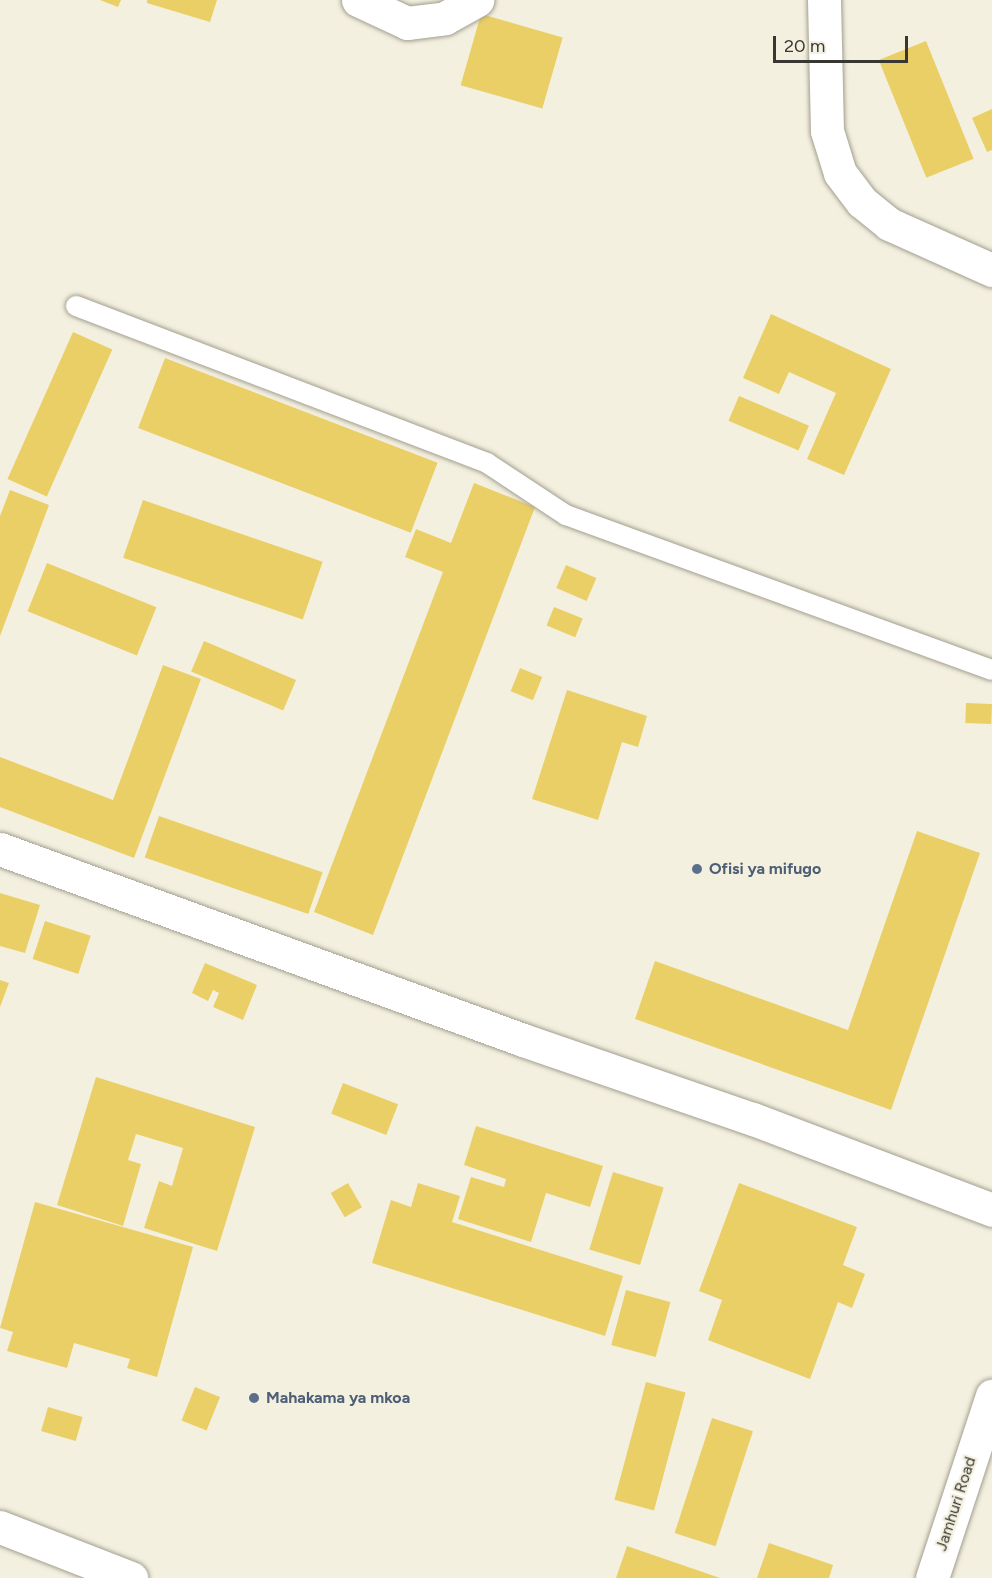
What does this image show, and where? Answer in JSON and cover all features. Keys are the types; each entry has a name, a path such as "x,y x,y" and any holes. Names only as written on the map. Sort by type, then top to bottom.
{"street":[{"path":"358,0 407,23 445,18 477,0"},
{"path":"825,0 827,132 840,172 862,202 889,224 992,270"},
{"path":"0,849 523,1040 753,1119 992,1210"},
{"name":"Jamhuri Road","path":"932,1578 992,1396"},
{"path":"0,1527 131,1578"}],"lane":[{"path":"76,306 487,463 566,515 992,670"}],"building":[{"path":"100,0 121,0 118,7"},
{"path":"147,0 217,0 210,22 147,3"},
{"path":"481,14 563,37 542,109 461,85"},
{"path":"926,41 974,159 926,178 879,60"},
{"path":"992,109 992,150 987,152 972,118"},
{"path":"771,314 891,369 844,475 807,459 836,393 789,372 779,394 743,378"},
{"path":"73,332 112,349 47,497 8,479"},
{"path":"165,358 438,463 411,533 138,428"},
{"path":"739,396 809,426 798,451 728,421"},
{"path":"474,483 535,507 373,935 314,912 443,572 405,557 416,529 451,543"},
{"path":"10,490 49,505 0,636 0,516"},
{"path":"143,500 323,562 303,620 123,558"},
{"path":"47,563 156,607 137,655 28,611"},
{"path":"566,565 596,578 587,601 556,588"},
{"path":"554,607 583,619 575,637 547,626"},
{"path":"204,641 296,680 283,710 191,671"},
{"path":"163,665 201,679 134,858 0,807 0,757 113,800"},
{"path":"520,668 542,677 533,700 511,691"},
{"path":"567,690 647,716 638,747 622,742 598,820 532,799"},
{"path":"966,703 992,704 991,724 965,723"},
{"path":"159,816 323,872 308,914 145,858"},
{"path":"917,831 980,853 891,1110 635,1019 655,961 848,1030"},
{"path":"0,893 40,905 25,953 0,946"},
{"path":"45,921 91,936 78,974 33,959"},
{"path":"205,963 257,985 243,1020 213,1007 219,993 213,990 208,1001 192,993"},
{"path":"0,980 9,983 0,1007"},
{"path":"96,1077 255,1127 217,1251 144,1228 159,1181 172,1186 183,1148 136,1134 128,1160 141,1164 123,1226 57,1205"},
{"path":"343,1083 398,1104 386,1135 331,1114"},
{"path":"476,1126 603,1166 590,1207 546,1193 531,1242 458,1219 471,1177 504,1187 506,1179 464,1165"},
{"path":"613,1172 664,1187 640,1265 589,1249"},
{"path":"348,1183 362,1207 345,1217 331,1193"},
{"path":"418,1183 460,1196 452,1222 623,1276 605,1336 372,1263 391,1200 411,1207"},
{"path":"739,1183 857,1227 843,1265 865,1274 852,1308 838,1302 810,1379 708,1340 722,1300 699,1291"},
{"path":"35,1202 193,1247 157,1377 127,1368 130,1359 74,1343 67,1368 7,1351 13,1332 0,1328"},
{"path":"626,1290 670,1302 656,1357 611,1345"},
{"path":"646,1382 686,1393 654,1510 614,1500"},
{"path":"195,1387 220,1397 207,1430 182,1420"},
{"path":"48,1407 83,1417 76,1441 41,1431"},
{"path":"712,1418 753,1431 716,1546 675,1533"},
{"path":"769,1543 833,1565 829,1578 757,1578"},
{"path":"627,1546 720,1578 616,1578"}],"place":[{"name":"Ofisi ya mifugo","path":"697,869"},
{"name":"Mahakama ya mkoa","path":"254,1398"}]}
